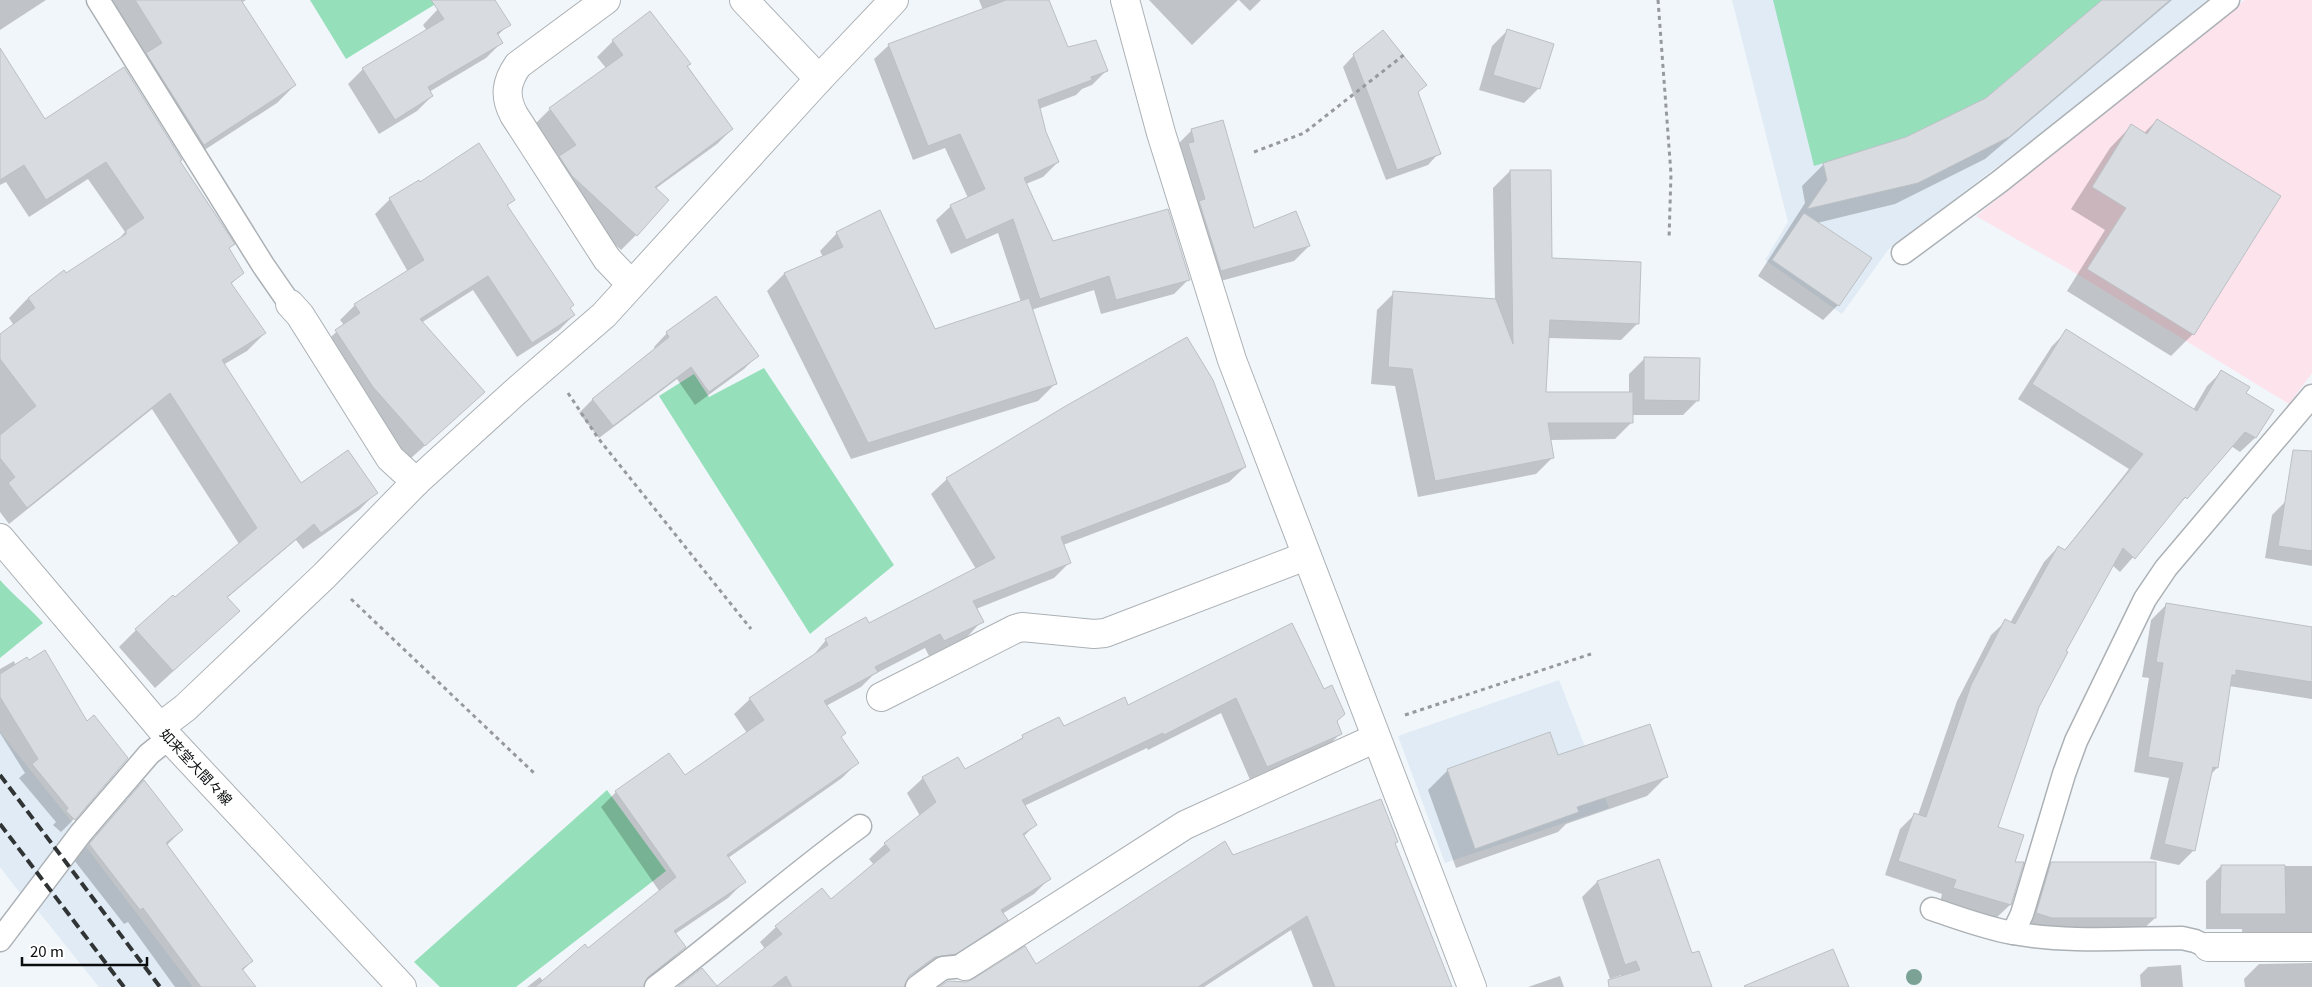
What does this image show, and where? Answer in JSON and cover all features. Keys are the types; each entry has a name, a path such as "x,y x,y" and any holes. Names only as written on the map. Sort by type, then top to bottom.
{"street":[{"path":"606,0 518,65 510,76 506,95 514,115 607,259 631,284"},
{"path":"744,0 819,79"},
{"path":"165,733 185,708 325,575 416,482 604,315 819,79 894,0"},
{"path":"1125,0 1161,133 1212,299 1253,416 1472,987"},
{"path":"290,304 300,315 390,458 416,482"},
{"name":"如来堂大間々線","path":"0,538 165,733 402,987"},
{"path":"881,697 1015,629 1022,627 1094,634 1105,633 1306,556"},
{"path":"965,966 1185,825 1374,732"},
{"path":"2208,948 2312,948"}],"lane":[{"path":"98,0 263,265 290,304"},
{"path":"1903,253 1999,182 2228,0"},
{"path":"2013,933 2022,914 2064,774 2076,741 2145,599 2166,568 2312,396"},
{"path":"0,940 81,833 165,733"},
{"path":"656,987 701,953 814,859 860,826"},
{"path":"1932,909 1982,926 2048,938 2182,938 2195,941 2208,948"},
{"path":"917,987 943,968 965,966"}],"path":[{"path":"1658,0 1671,174 1669,238"},
{"path":"1254,152 1304,133 1405,54"},
{"path":"548,364 598,438 751,629"},
{"path":"325,575 534,773"},
{"path":"1374,732 1591,654"}],"shaded area":[{"path":"1732,0 2215,0 1888,250 1842,314 1765,260 1788,222"},
{"path":"2245,0 2312,0 2312,373 2289,404 2072,271 1976,216"},
{"path":"1559,680 1609,808 1445,863 1398,736"},
{"path":"0,732 76,827 23,897 0,867"},
{"path":"83,843 193,987 99,987 35,907"}],"green space":[{"path":"310,0 442,0 346,59"},
{"path":"1773,0 2102,0 1986,98 1906,137 1814,166"},
{"path":"764,368 894,565 810,634 659,396 694,374 709,397"},
{"path":"0,580 43,623 0,658"},
{"path":"607,790 666,871 516,987 440,987 414,962"}],"building":[{"path":"135,0 241,0 296,85 204,145 146,53 162,43"},
{"path":"431,0 495,0 511,25 497,33 503,43 428,87 433,96 395,120 362,68 444,19"},
{"path":"1006,0 1049,0 1068,47 1096,40 1108,71 1091,77 1092,80 1038,100 1046,132 1059,162 1024,178 1053,241 1168,209 1190,280 1116,300 1109,276 1040,299 1013,219 966,240 950,205 985,189 960,134 928,146 888,44"},
{"path":"2102,0 2170,0 2009,137 1918,183 1807,209 1827,180 1823,163 1906,137 1986,98"},
{"path":"650,11 691,64 687,66 733,129 655,187 669,200 637,236 572,176 559,156 576,145 549,108 623,55 612,40"},
{"path":"1507,29 1554,44 1540,89 1493,75"},
{"path":"1383,30 1427,85 1418,92 1441,154 1397,170 1353,54"},
{"path":"0,48 45,119 124,67 182,160 180,161 235,244 229,248 244,273 231,283 266,333 222,360 301,483 348,450 378,493 321,533 314,524 227,597 240,611 173,671 135,629 173,595 175,597 257,528 170,393 27,508 8,483 15,477 0,458 0,435 36,406 0,359 0,334 35,308 28,298 64,270 66,273 126,234 126,230 144,218 106,162 46,200 24,165 0,180"},
{"path":"2157,119 2281,196 2194,335 2087,269 2126,208 2092,187 2131,124 2147,134"},
{"path":"1223,120 1254,228 1296,211 1310,246 1221,271 1199,201 1205,199 1188,143 1194,142 1191,129"},
{"path":"479,143 515,200 507,205 574,305 570,308 575,315 532,343 488,276 420,319 485,392 425,446 373,387 335,330 360,313 354,304 424,260 389,198 419,180 420,182"},
{"path":"1510,170 1551,170 1552,258 1641,262 1639,324 1550,320 1546,392 1633,392 1633,423 1548,423 1554,458 1435,481 1412,369 1388,367 1393,291 1496,299 1513,344"},
{"path":"880,210 935,329 1029,298 1057,384 868,443 784,273 843,247 836,232"},
{"path":"1804,213 1872,258 1839,306 1772,260"},
{"path":"716,296 759,356 709,392 691,367 613,426 592,399 669,337 666,332"},
{"path":"2066,329 2197,411 2221,370 2250,387 2246,393 2274,410 2256,438 2245,432 2187,499 2185,497 2135,559 2123,548 2066,651 2068,652 2039,707 1998,827 2024,835 2015,862 2024,862 2011,905 1953,888 1956,880 1898,861 1914,813 1926,817 1971,685 2005,619 2015,624 2058,546 2065,550 2143,454 2032,384"},
{"path":"1187,337 1213,380 1246,467 1061,537 1071,563 973,601 984,622 944,641 940,634 875,667 878,672 824,701 846,733 841,737 859,763 727,855 746,882 674,931 686,947 648,977 643,987 535,987 585,944 588,948 676,877 615,791 669,753 685,775 764,720 749,698 828,645 825,639 866,617 869,623 995,558 946,478 1064,407"},
{"path":"1644,357 1700,358 1699,401 1644,400"},
{"path":"2293,450 2312,451 2312,551 2278,546"},
{"path":"2166,603 2312,627 2312,682 2236,670 2236,675 2232,675 2218,768 2213,767 2195,851 2164,844 2183,763 2148,757 2163,663 2156,662"},
{"path":"1292,623 1324,689 1332,685 1345,714 1337,721 1342,734 1267,767 1236,698 1164,735 1163,733 1022,800 1037,825 1023,834 1051,879 1001,910 1008,920 956,954 935,957 909,976 904,987 792,987 786,976 772,987 678,987 702,968 717,986 782,934 775,926 822,888 831,899 890,850 884,843 936,802 922,777 958,757 965,769 1023,738 1022,735 1059,717 1064,726 1125,697 1128,705"},
{"path":"45,650 87,721 94,715 128,758 75,820 66,811 68,808 32,764 38,759 0,697 0,674 27,657 29,660"},
{"path":"1650,724 1668,777 1577,807 1579,812 1475,849 1447,769 1550,732 1558,755"},
{"path":"144,780 183,830 166,843 253,961 242,969 256,987 201,987 143,908 140,910 89,844"},
{"path":"1381,799 1398,842 1395,843 1452,987 1335,987 1307,916 1198,987 939,987 948,981 966,982 973,979 1025,946 1036,964 1225,841 1233,855"},
{"path":"1659,859 1692,953 1699,951 1712,987 1609,987 1608,980 1640,970 1636,961 1625,965 1597,881"},
{"path":"2051,862 2156,862 2156,918 2052,918 2036,913"},
{"path":"2221,865 2285,865 2286,914 2220,914"},
{"path":"1833,949 1849,987 1744,986"}],"railway":[{"path":"0,775 160,987"},
{"path":"0,824 124,987"}]}
